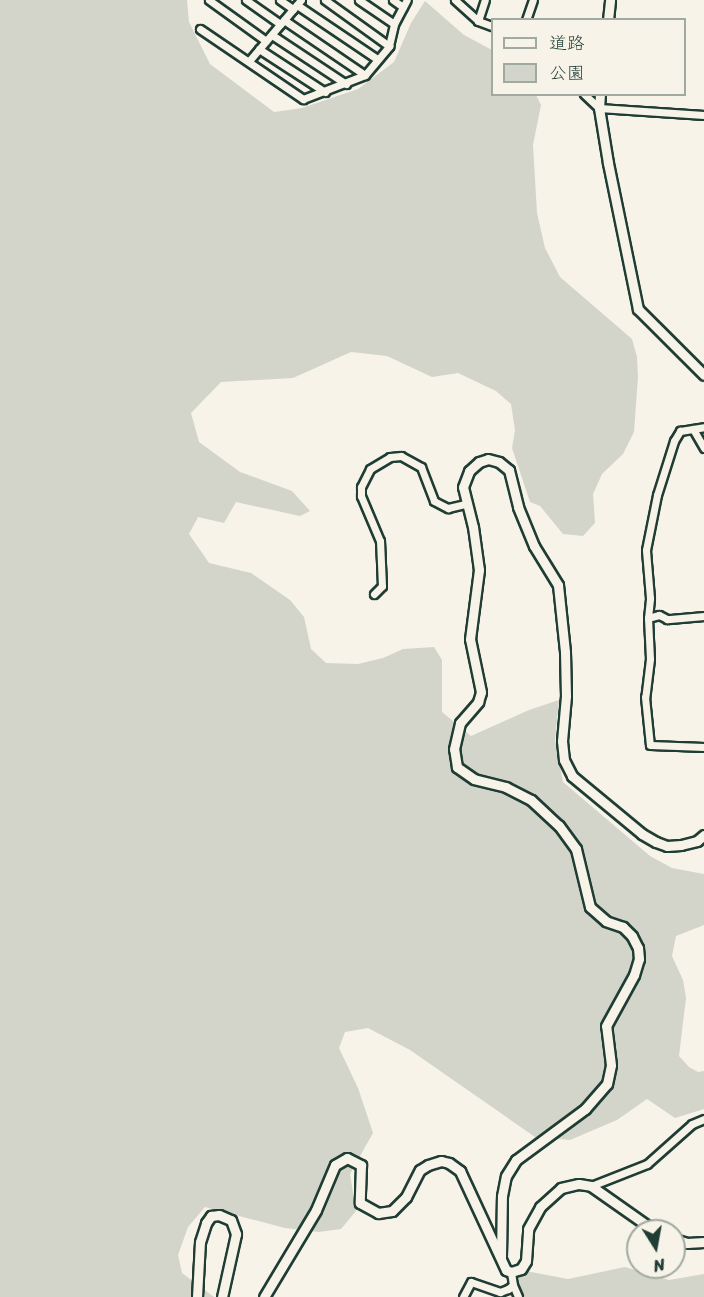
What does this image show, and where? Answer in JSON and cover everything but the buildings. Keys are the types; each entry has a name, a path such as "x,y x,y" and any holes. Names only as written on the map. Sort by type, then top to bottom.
{"street":[{"path":"209,0 266,41"},
{"path":"246,0 365,75"},
{"path":"279,0 297,5 377,59"},
{"path":"325,0 388,46"},
{"path":"359,0 394,24"},
{"path":"393,0 403,7"},
{"path":"200,29 303,99 365,75 388,46 394,24 407,0"},
{"path":"455,0 478,21 491,26"},
{"path":"478,21 485,0"},
{"path":"527,18 532,0"},
{"path":"608,18 610,0"},
{"path":"249,61 297,5"},
{"path":"272,35 346,84"},
{"path":"260,49 325,92"},
{"path":"586,96 599,108 704,116"},
{"path":"600,96 599,108 638,309 704,375"},
{"path":"704,428 680,431 674,441 657,495 646,550 650,598 648,618 650,659 645,697 650,745 704,747"},
{"path":"693,429 704,448"},
{"path":"374,594 382,586 380,541 361,496 361,487 370,469 390,457 401,456 420,467 434,501 448,508 466,504"},
{"path":"501,1257 502,1196 506,1176 516,1160 585,1109 607,1083 611,1065 606,1026 634,975 639,959 638,948 632,936 623,927 606,921 590,907 576,849 559,826 531,800 506,788 474,779 457,767 454,749 460,723 478,702 482,692 470,639 479,570 473,527 463,487 469,471 479,462 488,459 499,462 509,470 518,507 534,546 558,585 565,652 562,741 564,760 572,776 642,834 656,842 667,846 681,845 697,841 704,835"},
{"path":"648,618 659,615 667,619 704,616"},
{"path":"591,1186 647,1164 692,1124 704,1119"},
{"path":"264,1297 316,1210 336,1165 347,1158 361,1165 360,1203 378,1213 392,1211 406,1197 420,1170 428,1164 441,1161 449,1163 460,1171 506,1270 511,1272 521,1269 526,1261 528,1228 540,1207 561,1188 579,1184 591,1186 638,1219"},
{"path":"197,1297 200,1242 206,1223 211,1216 219,1215 231,1220 236,1234 222,1297"},
{"path":"686,1243 704,1242"},
{"path":"511,1272 518,1297"},
{"path":"463,1297 471,1282 500,1292 513,1285"}],"green space":[{"path":"0,0 187,0 189,22 210,64 274,112 302,108 358,89 394,62 411,23 425,1 464,35 491,49 491,96 536,96 541,105 533,145 537,213 545,248 560,277 632,339 637,357 638,377 634,432 623,454 602,474 593,494 595,523 583,536 563,534 540,506 530,502 512,448 515,430 511,404 496,391 458,373 432,377 387,356 351,352 293,378 221,382 191,413 199,442 240,472 292,491 310,511 300,516 236,502 224,523 198,517 189,534 209,563 251,573 290,600 304,617 311,649 326,663 358,664 383,658 403,649 434,647 442,660 442,712 471,736 529,710 559,700 555,740 563,782 650,856 672,868 704,874 704,925 676,936 672,956 683,980 686,998 679,1056 689,1067 698,1072 704,1071 704,1109 675,1118 647,1099 617,1120 570,1140 535,1137 410,1050 368,1028 345,1032 339,1048 358,1088 373,1133 350,1174 356,1211 341,1229 319,1232 285,1228 205,1207 188,1227 178,1255 182,1273 214,1297 0,1297"},
{"path":"625,1267 626,1279 686,1279 686,1277 704,1274 704,1297 516,1297 519,1275 526,1271 568,1279"}]}
